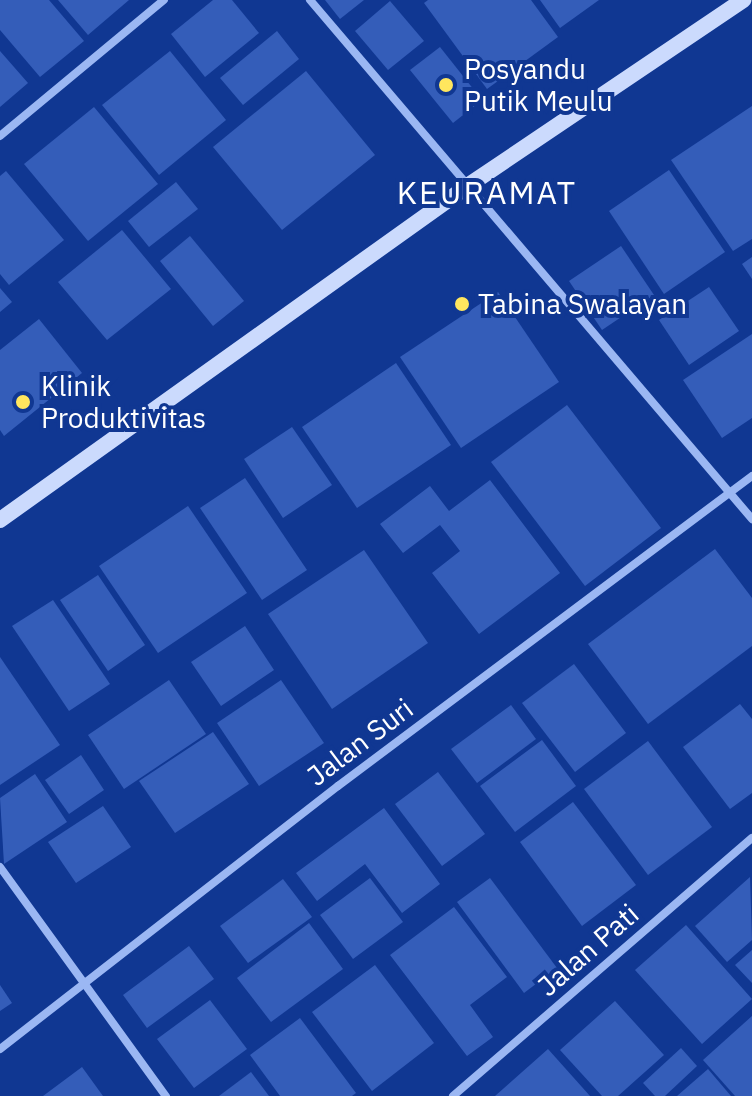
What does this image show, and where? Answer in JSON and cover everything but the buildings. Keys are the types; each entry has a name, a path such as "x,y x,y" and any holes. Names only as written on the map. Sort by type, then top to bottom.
{"main road":[{"path":"0,520 469,185 743,0"}],"street":[{"path":"0,136 164,0"},
{"path":"310,0 752,519"},
{"name":"Jalan Suri","path":"0,1049 84,980 752,476"},
{"name":"Jalan Pati","path":"453,1096 752,838"},
{"path":"0,867 166,1096"}],"place":[{"name":"Posyandu Putik Meulu","path":"446,85"},
{"name":"Tabina Swalayan","path":"462,304"},
{"name":"Klinik Produktivitas","path":"23,402"}],"district":[{"name":"KEURAMAT","path":"487,192"}]}
